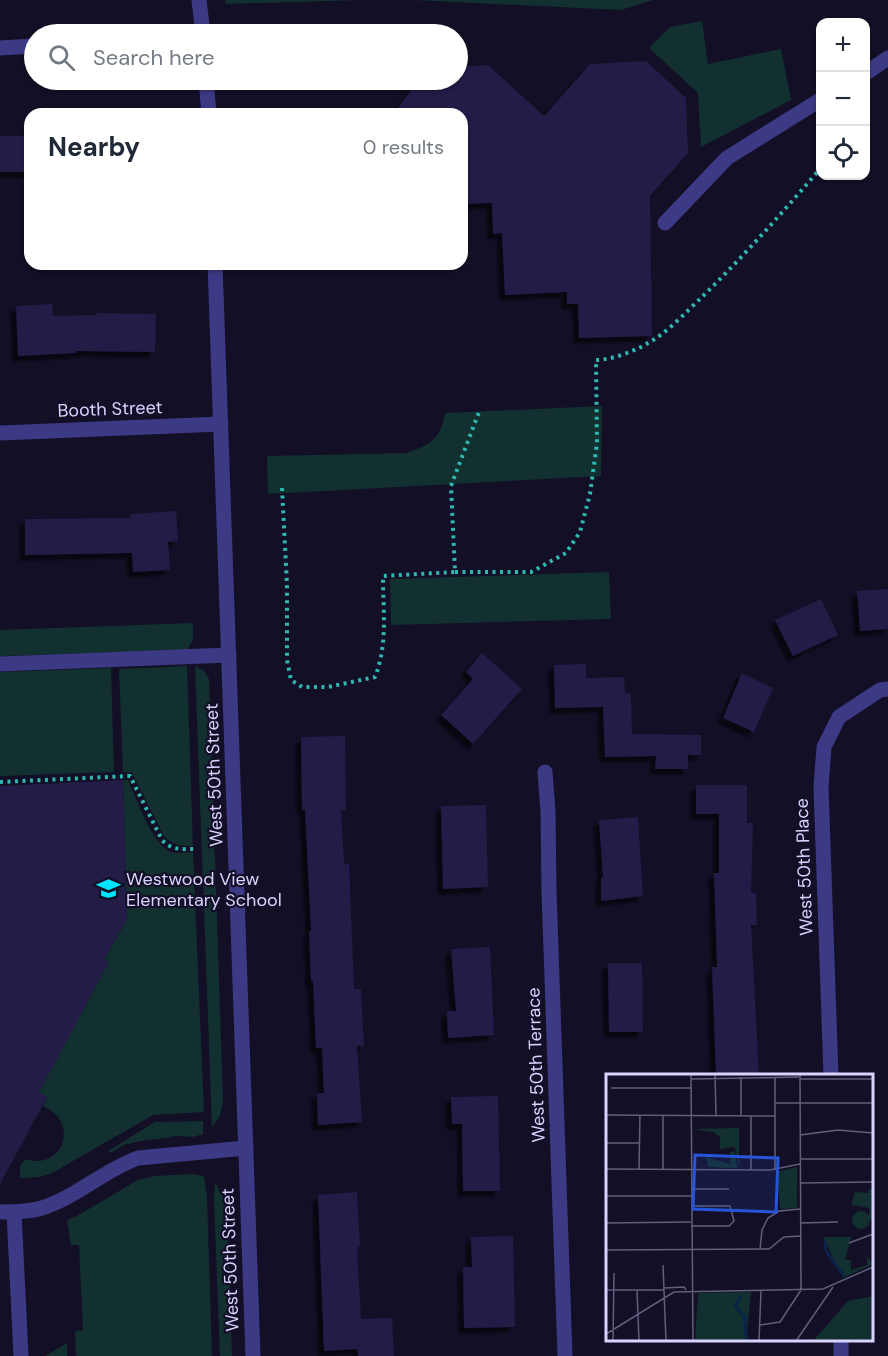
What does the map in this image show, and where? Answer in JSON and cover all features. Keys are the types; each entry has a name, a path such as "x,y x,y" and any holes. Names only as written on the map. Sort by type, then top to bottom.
{"street":[{"path":"199,0 202,24"},
{"path":"0,48 24,47"},
{"path":"867,72 888,58"},
{"path":"208,90 209,108"},
{"path":"664,223 727,158 816,102"},
{"name":"West 50th Street","path":"215,270 253,1356"},
{"name":"Booth Street","path":"0,433 221,424"},
{"path":"0,664 230,655"},
{"name":"West 50th Place","path":"831,1074 821,787 824,747 839,717 880,690 888,689"},
{"name":"West 50th Terrace","path":"545,772 565,1356"},
{"path":"21,1356 7,1212 33,1211 52,1205 138,1158 246,1148"}],"path":[{"path":"282,488 287,585 287,660 291,680 302,687 328,687 375,677 381,661 384,642 383,576 455,572 531,572 566,553 580,532 593,476 597,442 596,360 607,360 649,343 678,320 750,249 816,174"},
{"path":"455,572 451,486 479,412"},
{"path":"0,782 130,776 162,840 172,848 197,849"}],"green space":[{"path":"225,0 362,0 226,4"},
{"path":"414,0 653,0 621,10"},
{"path":"702,21 708,64 781,49 791,100 701,147 698,93 649,48 670,27"},
{"path":"602,406 601,476 268,494 267,456 407,453 429,443 438,435 445,413"},
{"path":"609,572 611,619 391,625 390,579"},
{"path":"193,623 193,640 187,650 0,656 0,630"},
{"path":"187,666 193,846 177,845 164,836 132,773 123,772 119,669"},
{"path":"195,666 204,671 209,679 223,1100 220,1116 212,1127"},
{"path":"111,668 114,772 0,776 0,672"},
{"path":"123,780 128,780 145,819 163,846 175,853 193,852 204,1112 153,1115 52,1173 40,1177 20,1178 20,1166 25,1159 44,1160 58,1151 62,1143 63,1126 56,1115 43,1106 47,1098 39,1092 108,963 104,959 127,919"},
{"path":"203,1121 203,1134 193,1137 175,1136 140,1141 124,1145 110,1153 108,1151 155,1122"},
{"path":"192,1174 204,1176 207,1197 212,1356 76,1356 75,1331 83,1330 79,1245 71,1245 67,1220 138,1180 155,1176"},
{"path":"215,1182 227,1211 232,1356 220,1356"},
{"path":"67,1343 67,1356 45,1356"}],"building":[{"path":"646,61 686,98 688,153 650,196 652,336 579,338 578,304 567,304 567,292 505,295 502,233 493,234 492,203 468,204 468,108 398,108 411,90 468,90 468,66 488,65 544,116 590,64"},
{"path":"0,136 24,136 24,172 0,172"},
{"path":"52,304 53,316 96,315 96,313 156,314 155,352 76,351 76,353 18,356 16,306"},
{"path":"176,511 178,541 168,542 170,570 133,572 132,553 25,555 25,519 130,518 130,514"},
{"path":"888,589 888,629 860,631 857,591"},
{"path":"821,599 838,635 793,656 775,620"},
{"path":"482,653 522,689 473,744 441,715 473,679 466,672"},
{"path":"586,664 586,678 624,677 625,693 631,694 632,734 701,735 701,755 688,755 688,769 655,769 656,756 605,757 603,707 555,708 554,665"},
{"path":"742,673 773,688 754,732 723,718"},
{"path":"345,736 346,810 341,810 344,864 349,863 354,989 361,989 364,1046 357,1046 362,1122 318,1125 317,1093 324,1093 322,1048 316,1048 313,981 311,981 309,931 311,931 305,810 302,810 301,737"},
{"path":"123,780 127,919 104,959 109,962 39,1092 47,1097 0,1184 0,786"},
{"path":"696,785 747,785 747,823 753,823 751,893 756,893 757,925 751,925 759,1074 716,1074 712,967 717,967 714,873 719,873 719,814 696,814"},
{"path":"486,805 488,887 443,889 441,806"},
{"path":"638,817 643,896 601,901 601,877 603,877 599,820"},
{"path":"490,947 494,1035 448,1038 447,1011 456,1011 451,949"},
{"path":"608,963 642,963 643,1032 609,1032"},
{"path":"498,1096 500,1191 463,1191 462,1124 452,1124 451,1097"},
{"path":"357,1192 361,1319 392,1318 394,1356 358,1356 357,1349 324,1351 318,1195"},
{"path":"513,1236 515,1327 464,1328 463,1267 472,1267 471,1237"}],"place":[{"name":"Westwood View Elementary School","path":"108,889"}]}
